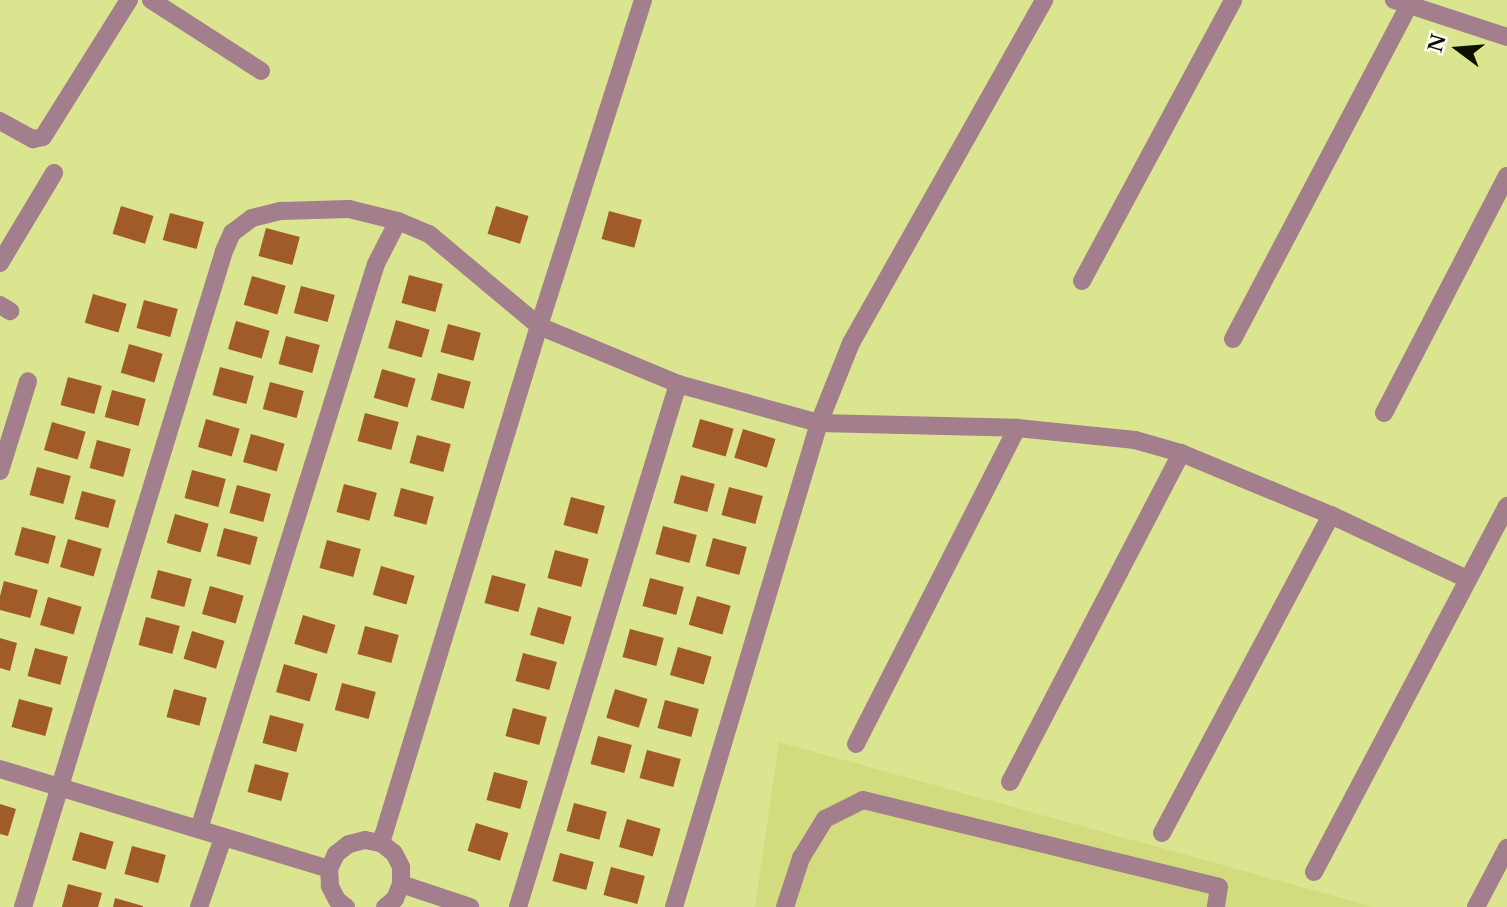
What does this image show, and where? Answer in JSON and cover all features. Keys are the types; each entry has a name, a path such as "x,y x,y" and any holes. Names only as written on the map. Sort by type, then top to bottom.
{"street":[{"path":"0,121 33,139 43,137 129,0"},
{"path":"151,0 261,71"},
{"path":"381,843 539,326 643,0"},
{"path":"674,907 820,423 851,342 1044,0"},
{"path":"1082,281 1233,0"},
{"path":"1233,339 1401,3 1507,37"},
{"path":"0,264 54,173"},
{"path":"1384,413 1507,176"},
{"path":"23,907 232,233 251,218 314,208 349,209 398,221 429,234 539,326 678,384 820,423 1017,428 1135,440 1181,453 1331,515 1468,579"},
{"path":"199,829 376,264 398,221"},
{"path":"0,471 28,381"},
{"path":"518,907 678,384"},
{"path":"856,744 1017,428"},
{"path":"1010,782 1181,453"},
{"path":"1314,872 1507,506"},
{"path":"1162,833 1331,515"},
{"path":"0,769 329,869"},
{"path":"785,907 801,858 825,819 863,800 1219,887 1216,907"},
{"path":"199,907 223,838"},
{"path":"339,905 330,886 329,869 336,854 349,844 365,839 381,843 394,853 401,867 401,884 395,899 385,907"},
{"path":"1476,907 1507,848"},
{"path":"401,884 470,907"}],"shaded area":[{"path":"779,742 1374,907 755,907"}],"building":[{"path":"121,206 154,216 145,244 113,234"},
{"path":"496,206 529,216 520,244 488,234"},
{"path":"609,211 642,220 634,248 601,239"},
{"path":"170,213 204,222 197,249 163,240"},
{"path":"266,228 300,237 292,265 258,256"},
{"path":"409,275 443,284 435,312 401,303"},
{"path":"252,276 286,286 277,314 244,305"},
{"path":"301,286 335,295 328,322 294,313"},
{"path":"93,294 127,304 118,332 85,323"},
{"path":"144,300 178,309 170,337 136,328"},
{"path":"396,320 430,330 422,358 388,348"},
{"path":"236,321 270,331 262,359 228,349"},
{"path":"448,324 481,333 473,361 440,352"},
{"path":"286,336 320,345 312,373 278,364"},
{"path":"129,344 163,354 154,382 121,373"},
{"path":"220,367 254,376 246,404 212,395"},
{"path":"382,369 416,379 407,407 374,398"},
{"path":"438,373 471,382 464,409 431,400"},
{"path":"68,377 102,386 94,414 60,405"},
{"path":"270,382 304,391 297,418 263,409"},
{"path":"112,390 146,399 139,426 105,417"},
{"path":"365,413 399,422 391,450 357,441"},
{"path":"206,419 240,429 232,457 198,447"},
{"path":"700,419 734,429 726,457 692,447"},
{"path":"52,422 86,432 78,460 44,450"},
{"path":"743,429 776,439 767,468 734,458"},
{"path":"251,434 285,444 277,472 243,462"},
{"path":"417,435 451,444 443,472 409,463"},
{"path":"97,440 131,449 123,477 89,468"},
{"path":"37,467 71,476 63,504 29,495"},
{"path":"192,470 226,479 218,507 184,498"},
{"path":"681,475 715,484 707,512 673,503"},
{"path":"344,484 377,493 369,521 336,512"},
{"path":"237,485 271,494 263,522 229,513"},
{"path":"729,487 763,496 755,524 721,515"},
{"path":"401,488 434,497 426,525 393,516"},
{"path":"82,491 116,500 108,528 74,519"},
{"path":"571,497 605,506 597,534 563,525"},
{"path":"175,514 209,524 200,552 167,543"},
{"path":"663,526 697,535 689,563 655,554"},
{"path":"22,527 56,536 48,564 14,555"},
{"path":"224,528 258,537 250,565 216,556"},
{"path":"713,538 747,547 739,575 705,566"},
{"path":"68,539 102,549 94,577 60,567"},
{"path":"327,540 361,549 353,577 319,568"},
{"path":"555,550 589,559 581,587 547,578"},
{"path":"381,566 415,576 406,604 373,595"},
{"path":"158,570 192,579 184,607 150,598"},
{"path":"492,575 526,584 518,612 484,603"},
{"path":"650,578 684,587 676,615 642,606"},
{"path":"4,581 38,590 30,618 0,610"},
{"path":"210,586 244,596 236,624 202,614"},
{"path":"697,596 731,606 722,634 689,625"},
{"path":"48,597 82,607 74,635 40,625"},
{"path":"538,607 572,617 564,645 530,635"},
{"path":"303,615 336,625 327,654 294,644"},
{"path":"146,617 180,626 172,654 138,645"},
{"path":"365,626 399,635 391,663 357,654"},
{"path":"630,629 664,638 656,666 622,657"},
{"path":"192,631 225,641 216,669 184,659"},
{"path":"0,638 17,643 10,671 0,668"},
{"path":"678,647 712,657 704,685 670,675"},
{"path":"35,648 68,657 60,685 27,676"},
{"path":"523,653 557,662 549,690 515,681"},
{"path":"284,664 318,674 310,702 276,692"},
{"path":"342,683 376,692 369,719 335,710"},
{"path":"174,689 207,698 199,726 166,717"},
{"path":"615,689 648,699 639,728 606,718"},
{"path":"19,699 53,708 45,736 11,727"},
{"path":"665,700 699,709 691,737 657,728"},
{"path":"513,708 547,717 539,745 505,736"},
{"path":"270,715 304,724 296,752 262,743"},
{"path":"598,736 632,745 624,773 590,764"},
{"path":"647,750 681,759 673,787 639,778"},
{"path":"255,764 289,773 281,801 247,792"},
{"path":"494,772 528,781 520,809 486,800"},
{"path":"574,803 607,812 599,840 566,831"},
{"path":"0,804 16,809 8,836 0,834"},
{"path":"627,819 661,829 653,857 619,847"},
{"path":"476,823 509,833 500,861 468,851"},
{"path":"80,832 114,842 106,870 72,860"},
{"path":"132,846 166,855 158,883 124,874"},
{"path":"560,853 594,862 586,890 552,881"},
{"path":"611,867 645,876 637,904 603,895"},
{"path":"68,884 102,893 98,907 62,907"},
{"path":"115,898 143,906 143,907 113,907"}]}
